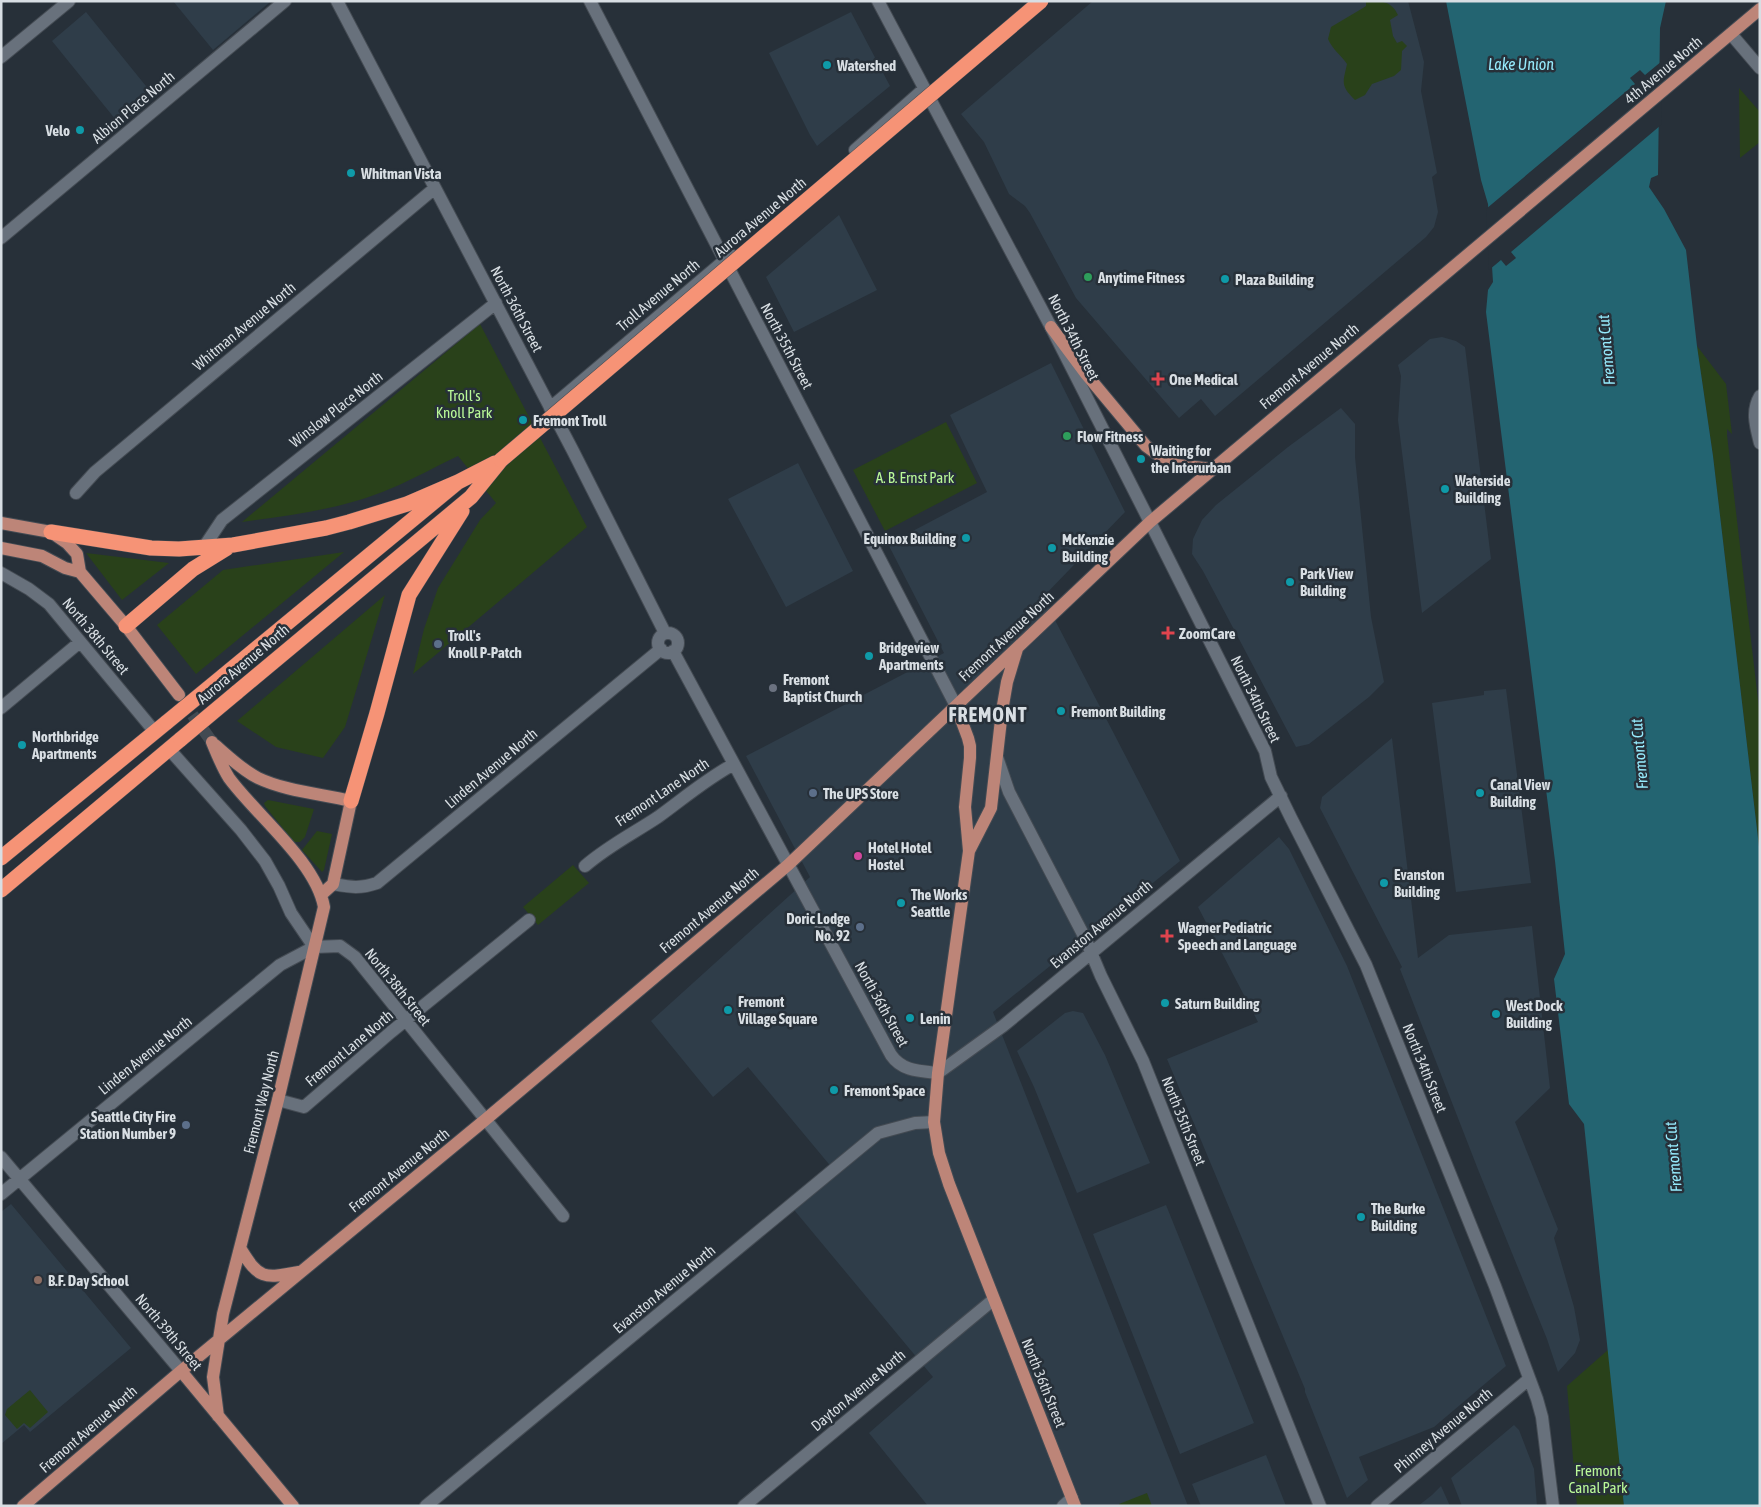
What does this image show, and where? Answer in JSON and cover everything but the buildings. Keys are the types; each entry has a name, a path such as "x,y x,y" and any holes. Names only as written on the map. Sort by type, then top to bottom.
{"highway":[{"name":"Aurora Avenue North","path":"1,890 471,498 501,460 1041,1"},
{"name":"Aurora Avenue North","path":"1,858 458,482 501,460"},
{"path":"51,532 151,548 204,548 233,545 349,522 407,504 458,482"},
{"path":"351,800 409,594 471,498"},
{"path":"126,626 193,569 233,545"}],"main road":[{"name":"4th Avenue North","path":"1445,273 1760,9"},
{"name":"Fremont Avenue North","path":"23,1506 181,1371 485,1120 788,865 1150,522 1445,273"},
{"path":"1051,327 1086,374 1146,446 1168,462 1177,465 1193,466 1208,473"},
{"path":"1,523 51,532"},
{"name":"North 38th Street","path":"51,532 67,543 77,554 80,572 126,626 178,696"},
{"path":"1,548 42,556 65,568 80,572"},
{"path":"969,851 991,808 1006,692 1017,649"},
{"path":"938,1073 969,851 965,808 970,746 956,706"},
{"path":"212,742 243,769 259,778 280,785 351,800 333,884 322,894 292,850 227,775 212,742"},
{"name":"Fremont Way North","path":"218,1416 213,1377 218,1340 306,988 324,907 322,894"},
{"name":"North 36th Street","path":"938,1073 934,1122 943,1168 1070,1503"},
{"path":"240,1248 252,1268 260,1273 275,1276 302,1272"},
{"name":"North 39th Street","path":"181,1371 293,1506"}],"street":[{"path":"1,57 69,1"},
{"name":"Albion Place North","path":"1,238 285,1"},
{"name":"North 36th Street","path":"338,1 613,529 665,633"},
{"name":"North 35th Street","path":"590,1 956,706"},
{"name":"North 34th Street","path":"878,1 1051,327 1150,522 1265,751 1271,776 1366,964 1491,1277 1542,1416 1553,1506"},
{"path":"1731,34 1760,68"},
{"name":"Troll Avenue North","path":"550,408 825,176 924,89"},
{"name":"Whitman Avenue North","path":"76,493 95,472 436,188"},
{"name":"Winslow Place North","path":"204,548 222,520 496,303"},
{"path":"1760,396 1756,403 1754,421 1760,443"},
{"name":"North 38th Street","path":"1,573 29,589 49,604 154,732"},
{"path":"665,633 673,634 677,638 678,645 667,650 658,645 659,638 665,633"},
{"path":"1,708 80,642"},
{"name":"North 36th Street","path":"667,650 734,764 895,1060 904,1068 938,1073"},
{"name":"Linden Avenue North","path":"333,884 356,888 377,883 667,650"},
{"path":"175,744 265,861 291,913 314,947"},
{"name":"North 35th Street","path":"997,757 1009,792 1085,938 1142,1061 1320,1506"},
{"name":"Fremont Lane North","path":"585,866 603,851 658,817 718,772 734,764"},
{"name":"Evanston Avenue North","path":"938,1073 1003,1026 1281,796"},
{"name":"Fremont Lane North","path":"278,1100 304,1107 405,1021 529,920"},
{"name":"North 38th Street","path":"314,947 340,946 354,957 563,1216"},
{"name":"Linden Avenue North","path":"1,1194 280,964 314,947"},
{"name":"Evanston Avenue North","path":"426,1506 878,1133 915,1123 934,1122"},
{"name":"North 39th Street","path":"1,1157 181,1371"},
{"name":"Dayton Avenue North","path":"744,1506 993,1300"},
{"name":"Phinney Avenue North","path":"1377,1506 1529,1379"}],"shaded area":[{"path":"173,1 270,1 270,2 213,50"},
{"path":"1093,1 1408,1 1424,62 1421,91 1437,173 1432,177 1438,212 1434,227 1426,237 1215,416 1201,399 1179,418 1076,298 1030,213 1025,206 1009,194 984,142 961,114"},
{"path":"86,12 154,96 120,125 52,41"},
{"name":"Watershed","path":"851,12 890,86 817,146 769,53"},
{"path":"839,215 877,290 794,332 766,277"},
{"name":"Waterside Building","path":"1442,337 1456,341 1465,347 1491,559 1422,613 1398,420 1401,376 1398,365 1430,339"},
{"path":"1051,363 1125,512 1043,597 1180,861 993,1012 1188,1506 928,1506 869,1433 933,1377 790,1205 833,1169 748,1067 713,1097 651,1021 810,877 746,756 944,653 888,544 987,492 950,415"},
{"name":"Park View Building","path":"1341,408 1355,424 1355,457 1371,617 1384,682 1369,697 1309,744 1296,747 1203,571 1192,554 1193,539 1202,520 1216,505 1288,447"},
{"path":"798,463 853,571 786,607 728,499"},
{"name":"Canal View Building","path":"1506,689 1531,883 1456,892 1432,703 1484,695 1484,691"},
{"path":"1392,738 1418,958 1449,935 1532,926 1550,1088 1515,1122 1558,1229 1554,1238 1574,1307 1580,1340 1575,1353 1558,1372 1547,1339 1479,1172 1400,969 1402,967 1320,808 1322,797"},
{"path":"1279,837 1289,849 1347,966 1506,1366 1434,1427 1359,1457 1368,1480 1347,1498 1305,1389 1167,1059 1258,1022 1198,907"},
{"path":"1073,1011 1083,1013 1105,1055 1150,1163 1077,1193 1034,1087 1017,1051 1065,1013"},
{"name":"B.F. Day School","path":"11,1204 131,1348 30,1432 24,1425 1,1444 1,1212"},
{"path":"1166,1205 1254,1423 1180,1454 1093,1234"},
{"path":"1514,1425 1519,1430 1534,1469 1537,1506 1462,1506 1451,1478"},
{"path":"1266,1455 1286,1506 1201,1506 1192,1484"},
{"path":"1441,1486 1450,1506 1418,1506 1432,1495"}],"green space":[{"path":"1366,1 1380,1 1392,6 1398,15 1390,20 1393,36 1397,43 1402,41 1407,46 1402,51 1401,70 1394,76 1372,84 1365,95 1355,100 1344,84 1347,64 1328,39 1331,27 1366,6"},
{"path":"1739,88 1760,112 1760,142 1740,158"},
{"name":"Troll's Knoll Park","path":"480,324 587,527 413,674 424,629 438,588 480,520 496,503 458,456 400,484 355,501 318,510 242,522"},
{"path":"1697,346 1726,384 1732,434 1727,429 1727,435 1760,717 1760,855 1713,456"},
{"name":"A. B. Ernst Park","path":"946,422 977,483 885,531 853,470"},
{"path":"344,552 196,674 157,625 223,570"},
{"path":"86,553 169,563 122,600"},
{"path":"385,595 345,727 323,758 276,747 237,721"},
{"path":"268,800 314,809 305,837 300,842 294,842 265,806 264,803"},
{"path":"317,831 332,834 322,872 302,850"},
{"path":"573,865 589,883 538,925 523,907"},
{"name":"Fremont Canal Park","path":"1609,1349 1624,1506 1577,1506 1567,1386"},
{"path":"30,1390 48,1412 30,1428 24,1423 17,1429 5,1415 7,1409"},
{"path":"1147,1493 1152,1506 1120,1506 1119,1504"}],"water":[{"path":"1446,1 1666,1 1660,28 1658,175 1651,178 1649,187 1664,209 1686,250 1697,346 1713,456 1760,855 1760,1506 1624,1506 1584,1124 1569,1104 1554,979 1565,954 1486,312 1488,290 1493,282 1488,204 1481,180"}],"pier":[{"path":"1662,61 1661,125 1511,252 1516,258 1506,266 1501,260 1489,270 1486,209 1635,84 1630,78 1640,70 1645,75"}],"tunnel":[{"path":"182,700 212,742"}],"place":[{"name":"Watershed","path":"827,65"},
{"name":"Velo","path":"80,130"},
{"name":"Whitman Vista","path":"351,173"},
{"name":"Anytime Fitness","path":"1088,277"},
{"name":"Plaza Building","path":"1225,279"},
{"name":"One Medical","path":"1158,379"},
{"name":"Fremont Troll","path":"523,420"},
{"name":"Flow Fitness","path":"1067,436"},
{"name":"Waiting for the Interurban","path":"1141,459"},
{"name":"Waterside Building","path":"1445,489"},
{"name":"Equinox Building","path":"966,538"},
{"name":"McKenzie Building","path":"1052,548"},
{"name":"Park View Building","path":"1290,582"},
{"name":"ZoomCare","path":"1168,633"},
{"name":"Troll's Knoll P-Patch","path":"438,644"},
{"name":"Bridgeview Apartments","path":"869,656"},
{"name":"Fremont Baptist Church","path":"773,688"},
{"name":"Fremont Building","path":"1061,711"},
{"name":"Northbridge Apartments","path":"22,745"},
{"name":"The UPS Store","path":"813,793"},
{"name":"Canal View Building","path":"1480,793"},
{"name":"Hotel Hotel Hostel","path":"858,856"},
{"name":"Evanston Building","path":"1384,883"},
{"name":"The Works Seattle","path":"901,903"},
{"name":"Doric Lodge No. 92","path":"860,927"},
{"name":"Wagner Pediatric Speech and Language","path":"1167,936"},
{"name":"Saturn Building","path":"1165,1003"},
{"name":"Fremont Village Square","path":"728,1010"},
{"name":"West Dock Building","path":"1496,1014"},
{"name":"Lenin","path":"910,1018"},
{"name":"Fremont Space","path":"834,1090"},
{"name":"Seattle City Fire Station Number 9","path":"186,1125"},
{"name":"The Burke Building","path":"1361,1217"},
{"name":"B.F. Day School","path":"38,1280"}],"district":[{"name":"FREMONT","path":"988,714"}],"water label":[{"name":"Lake Union","path":"1521,64"},
{"name":"Fremont Cut","path":"1606,350"},
{"name":"Fremont Cut","path":"1639,754"},
{"name":"Fremont Cut","path":"1673,1157"}]}
